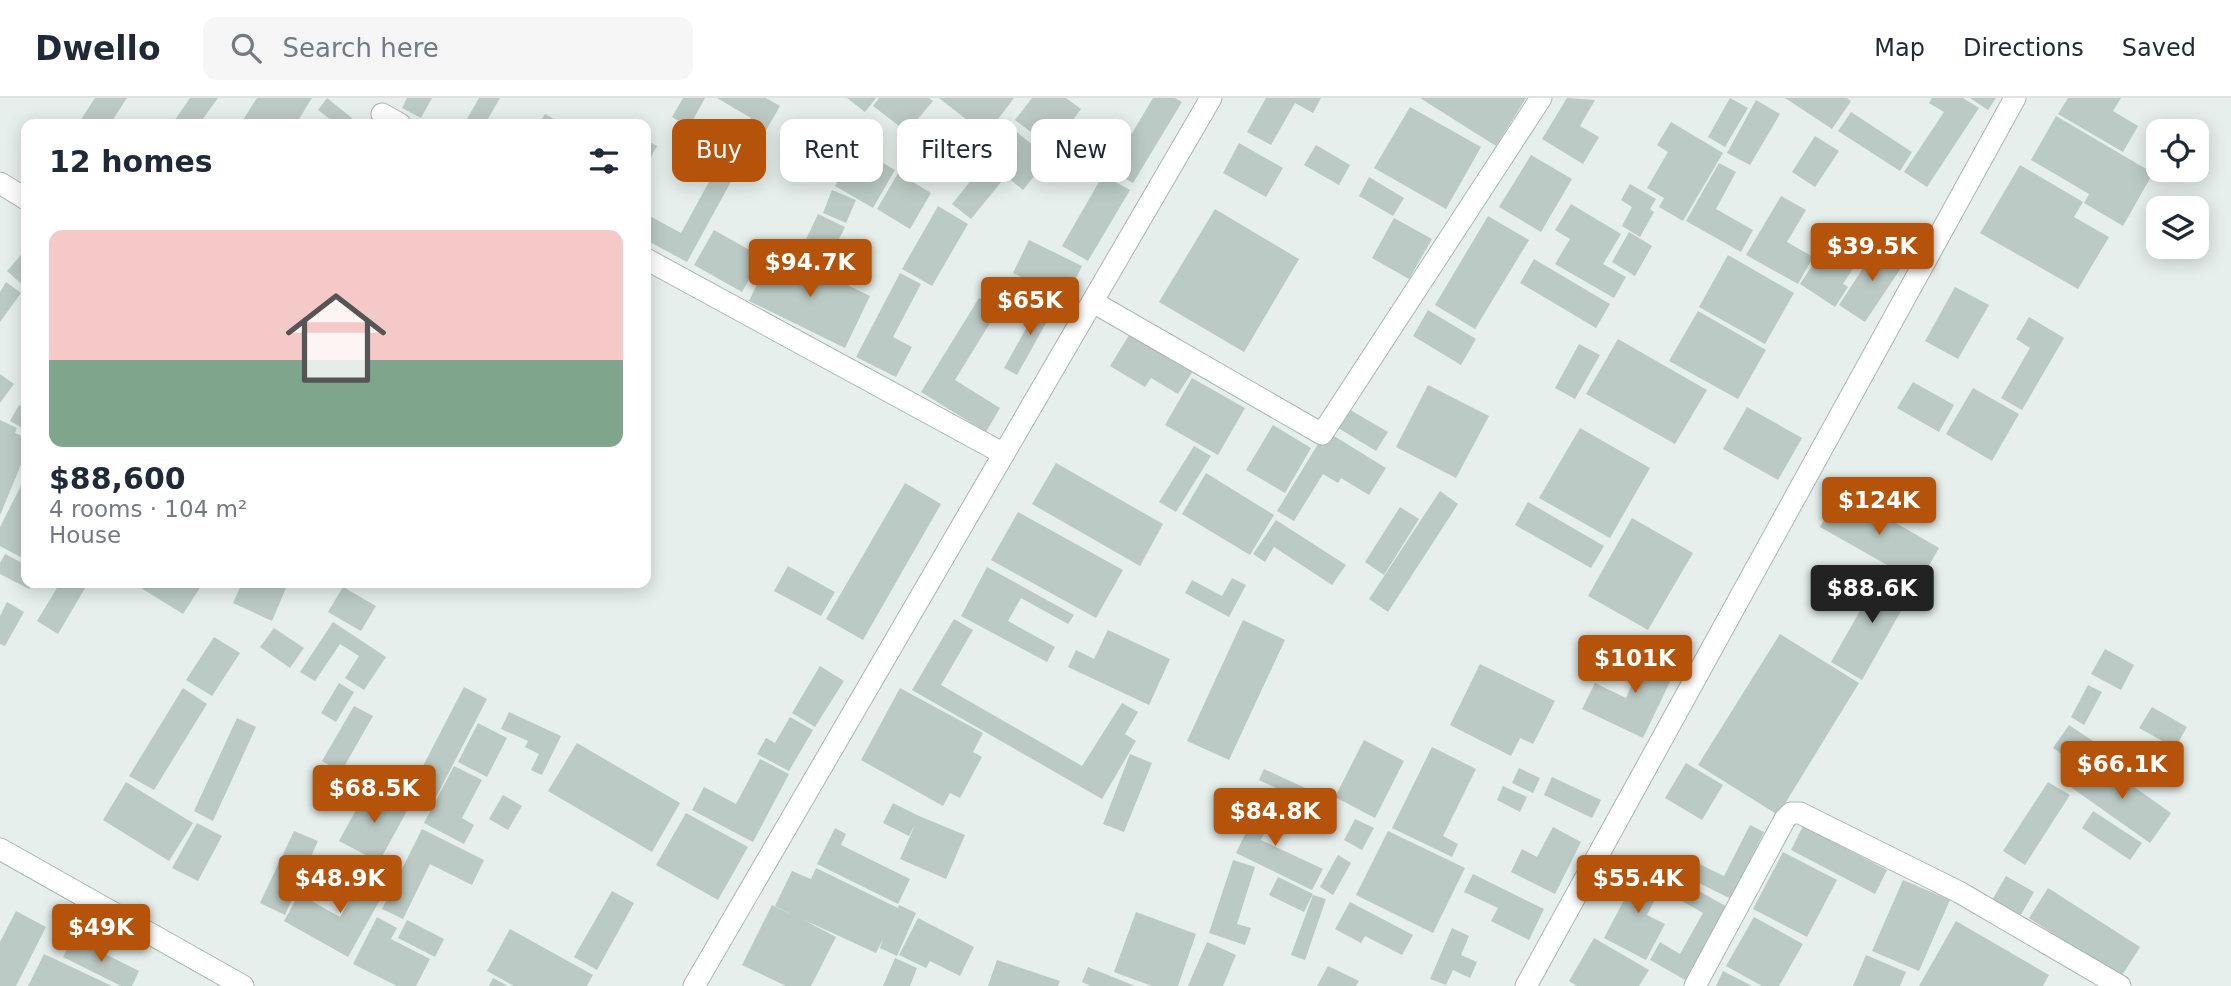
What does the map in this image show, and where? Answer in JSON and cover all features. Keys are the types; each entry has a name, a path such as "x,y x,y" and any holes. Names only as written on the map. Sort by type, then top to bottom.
{"street":[{"path":"694,986 1211,98"},
{"path":"1093,302 1322,434 1541,98"},
{"path":"1526,986 2015,98"},
{"path":"0,183 21,196"},
{"path":"651,262 1004,454"},
{"path":"1695,986 1785,819 1791,813 1800,813 1959,892 2120,986"},
{"path":"0,849 243,986"}],"building":[{"path":"95,98 127,98 113,119 81,119"},
{"path":"190,98 218,98 203,119 175,119"},
{"path":"257,98 312,98 299,119 244,119"},
{"path":"327,98 352,118 330,119 318,110"},
{"path":"407,98 432,98 421,118 402,108"},
{"path":"479,98 500,98 488,119 467,119"},
{"path":"683,98 705,98 693,119 672,117"},
{"path":"717,98 766,98 780,106 766,130 766,119 751,118"},
{"path":"847,98 876,98 865,112"},
{"path":"879,98 929,98 933,101 918,119 897,119 897,124 873,106"},
{"path":"939,98 1014,98 998,119 966,119"},
{"path":"1032,98 1066,98 1081,109 1074,119 1031,119 1031,132 1016,119"},
{"path":"1153,98 1175,98 1182,102 1133,183 1131,135"},
{"path":"1266,98 1321,98 1313,113 1295,103 1271,145 1247,132"},
{"path":"1420,98 1526,98 1496,146"},
{"path":"1567,98 1595,100 1580,126 1599,137 1583,164 1542,139"},
{"path":"1730,98 1748,108 1725,147 1708,137"},
{"path":"1785,98 1847,98 1851,101 1832,129"},
{"path":"1932,98 1963,98 1979,108 1927,187 1904,172 1944,112 1929,103"},
{"path":"1970,98 1996,98 1988,110"},
{"path":"2068,98 2121,98 2113,111 2138,126 2123,152 2058,114"},
{"path":"1756,100 1780,114 1750,165 1727,153"},
{"path":"1410,107 1481,147 1446,209 1374,168"},
{"path":"1851,112 1912,152 1900,171 1838,131"},
{"path":"2056,116 2146,169 2148,182 2123,226 2084,203 2089,194 2031,160"},
{"path":"1671,122 1723,153 1683,221 1659,207 1664,198 1647,188 1668,152 1657,145"},
{"path":"1017,132 1031,144 1031,180 1023,190 1013,182 1017,182"},
{"path":"1815,136 1839,151 1815,187 1792,172"},
{"path":"651,143 657,146 651,157"},
{"path":"1239,143 1283,168 1266,197 1223,173"},
{"path":"1316,145 1350,165 1339,185 1304,165"},
{"path":"1531,155 1572,179 1541,232 1499,207"},
{"path":"883,163 895,170 873,208 835,186 837,182 883,182"},
{"path":"1719,163 1736,172 1716,209 1753,230 1741,252 1686,221"},
{"path":"2020,165 2083,202 2074,217 2109,237 2078,289 1980,233"},
{"path":"897,175 897,182 913,182 931,193 910,229 877,209"},
{"path":"1369,177 1404,198 1393,216 1359,196"},
{"path":"709,182 731,182 687,262 651,243 651,217 681,233"},
{"path":"970,182 1001,182 971,219 952,204"},
{"path":"1099,182 1116,182 1130,190 1088,261 1062,246"},
{"path":"1630,184 1656,199 1650,209 1654,212 1640,237 1622,226 1632,207 1621,200"},
{"path":"832,190 856,200 846,223 823,213"},
{"path":"1781,196 1806,210 1787,242 1813,257 1798,284 1746,255"},
{"path":"1571,204 1621,234 1603,264 1626,277 1614,298 1555,264 1570,239 1555,230"},
{"path":"938,206 968,224 932,286 902,269"},
{"path":"1215,209 1299,259 1244,352 1159,302"},
{"path":"818,214 845,227 835,247 848,253 841,269 801,250"},
{"path":"1488,216 1529,240 1475,329 1435,305"},
{"path":"1394,218 1432,239 1409,279 1372,258"},
{"path":"1837,228 1866,248 1843,284 1848,287 1835,307 1800,284"},
{"path":"714,230 762,257 742,292 694,265"},
{"path":"1629,232 1652,246 1635,276 1612,262"},
{"path":"1029,240 1082,266 1066,299 1013,273"},
{"path":"1878,245 1905,262 1865,322 1839,305"},
{"path":"774,249 870,296 845,348 749,301"},
{"path":"21,255 21,284 7,271"},
{"path":"1728,255 1794,293 1765,344 1699,307"},
{"path":"1534,259 1610,304 1596,328 1520,283"},
{"path":"900,273 921,284 893,337 912,347 896,377 856,357"},
{"path":"6,282 21,293 0,322 0,292"},
{"path":"1955,287 1989,305 1958,359 1925,341"},
{"path":"979,298 998,310 955,380 1000,408 986,432 921,392"},
{"path":"1042,300 1055,307 1017,375 1004,368"},
{"path":"1428,310 1476,339 1461,365 1413,336"},
{"path":"1698,311 1766,350 1738,399 1669,361"},
{"path":"2029,317 2064,338 2022,410 2001,398 2030,348 2016,339"},
{"path":"1131,332 1193,371 1178,394 1151,378 1145,387 1110,366"},
{"path":"1618,339 1707,390 1675,444 1586,394"},
{"path":"1579,344 1600,355 1575,399 1555,388"},
{"path":"0,374 14,384 0,403"},
{"path":"1192,378 1245,408 1218,455 1165,425"},
{"path":"1913,382 1954,405 1939,432 1897,408"},
{"path":"1428,385 1489,416 1456,478 1396,447"},
{"path":"1973,388 2019,414 1992,461 1946,434"},
{"path":"19,405 21,406 21,427 10,421"},
{"path":"1747,407 1802,438 1778,480 1723,449"},
{"path":"1347,408 1388,432 1376,451 1335,426"},
{"path":"0,420 17,428 15,433 21,436 21,465 0,515"},
{"path":"1273,425 1311,448 1285,493 1246,470"},
{"path":"1580,428 1650,468 1610,538 1539,498"},
{"path":"1326,431 1386,468 1369,495 1341,478 1338,483 1323,474 1294,521 1277,511"},
{"path":"1194,446 1211,456 1176,512 1159,502"},
{"path":"1056,463 1163,524 1140,566 1032,504"},
{"path":"1206,473 1274,515 1250,555 1182,514"},
{"path":"905,483 941,504 863,640 826,619"},
{"path":"21,486 21,557 0,546 0,527"},
{"path":"1440,491 1458,504 1388,612 1369,599"},
{"path":"1841,491 1939,548 1919,583 1820,527"},
{"path":"1528,502 1604,546 1591,568 1515,525"},
{"path":"1400,507 1419,519 1384,575 1365,562"},
{"path":"1018,512 1123,570 1096,618 991,560"},
{"path":"1632,518 1693,553 1648,630 1588,596"},
{"path":"1276,520 1346,565 1332,585 1274,547 1265,562 1253,554"},
{"path":"5,554 21,562 21,585 0,574 0,563"},
{"path":"788,566 835,592 821,616 774,591"},
{"path":"987,567 1074,615 1068,624 1021,598 1008,621 1055,647 1047,662 961,616"},
{"path":"1883,570 1914,588 1862,680 1831,662"},
{"path":"1232,578 1246,585 1229,617 1185,593 1192,580 1222,596"},
{"path":"57,588 85,588 58,634 37,621"},
{"path":"141,588 200,588 183,614"},
{"path":"240,588 286,588 272,621 233,603"},
{"path":"342,588 376,606 361,631 328,612"},
{"path":"7,602 24,612 5,646 0,644 0,616"},
{"path":"954,619 973,630 941,685 1082,766 1122,703 1138,712 1125,734 1136,741 1102,799 912,690"},
{"path":"1243,620 1285,640 1229,760 1187,741"},
{"path":"333,622 386,657 364,690 345,678 359,656 340,644 315,681 300,672"},
{"path":"274,628 304,648 290,668 260,647"},
{"path":"1108,630 1170,659 1149,705 1068,667 1076,650 1094,659"},
{"path":"1780,634 1859,683 1778,815 1698,765"},
{"path":"214,637 240,653 212,696 186,680"},
{"path":"1650,647 1680,661 1643,738 1582,709 1595,683 1626,698"},
{"path":"2105,649 2134,665 2121,690 2091,674"},
{"path":"1480,664 1555,701 1533,744 1520,738 1511,756 1450,725"},
{"path":"820,666 844,681 815,727 792,713"},
{"path":"339,683 354,692 336,722 321,713"},
{"path":"2088,685 2102,692 2084,725 2071,717"},
{"path":"464,687 487,699 433,803 410,791"},
{"path":"183,688 207,704 154,790 129,776"},
{"path":"900,688 983,733 973,752 982,757 960,798 950,793 943,806 861,760"},
{"path":"354,706 373,716 341,772 322,761"},
{"path":"2152,707 2187,727 2175,748 2139,728"},
{"path":"509,712 561,736 542,775 531,770 539,754 525,747 528,741 501,729"},
{"path":"790,717 813,730 789,771 757,754 766,738 775,743"},
{"path":"237,718 256,727 213,821 194,811"},
{"path":"478,723 507,738 487,777 458,762"},
{"path":"2069,725 2096,743 2080,766 2053,748"},
{"path":"1364,740 1404,761 1375,818 1335,797"},
{"path":"577,743 680,803 652,852 548,791"},
{"path":"1432,747 1476,769 1443,836 1458,844 1452,857 1392,828"},
{"path":"1130,754 1152,763 1124,832 1103,824"},
{"path":"2093,758 2171,813 2150,843 2072,788"},
{"path":"760,759 789,774 753,842 692,810 704,787 736,804"},
{"path":"1686,763 1723,785 1702,820 1665,798"},
{"path":"454,766 482,780 462,818 474,825 464,844 424,823"},
{"path":"1519,768 1540,778 1533,793 1512,783"},
{"path":"1264,769 1327,798 1322,810 1259,780"},
{"path":"1552,777 1601,800 1592,818 1544,795"},
{"path":"126,782 193,823 169,861 103,820"},
{"path":"2048,782 2070,795 2025,865 2003,851"},
{"path":"1503,786 1527,797 1520,812 1497,800"},
{"path":"368,788 408,809 379,862 339,841"},
{"path":"1266,791 1281,798 1261,840 1323,869 1312,890 1236,853"},
{"path":"503,795 522,806 508,830 489,819"},
{"path":"893,803 965,835 946,879 900,859 915,825 909,836 883,823"},
{"path":"2093,811 2142,843 2130,860 2082,828"},
{"path":"686,813 748,847 718,900 656,865"},
{"path":"1355,819 1374,828 1362,850 1344,840"},
{"path":"197,823 222,836 198,881 172,868"},
{"path":"1750,825 1764,832 1731,899 1685,876 1693,861 1724,876"},
{"path":"1803,826 1887,870 1875,894 1791,850"},
{"path":"1553,827 1581,842 1555,894 1511,872 1522,849 1537,857"},
{"path":"835,828 846,834 841,845 910,879 898,904 817,864"},
{"path":"422,829 484,860 472,885 430,864 403,919 382,909"},
{"path":"294,831 318,841 285,915 260,903"},
{"path":"1388,831 1465,868 1433,933 1356,895"},
{"path":"1783,852 1837,880 1807,937 1753,909"},
{"path":"1338,855 1351,863 1333,895 1320,887"},
{"path":"1233,860 1255,867 1237,924 1251,928 1245,945 1209,933"},
{"path":"1643,864 1667,876 1647,915 1665,924 1646,960 1604,938"},
{"path":"816,868 898,908 899,905 916,913 897,956 880,948 883,939 876,953 802,919 836,937 811,986 786,986 742,965 772,905 794,916 775,906 792,871 811,879"},
{"path":"367,869 390,882 348,957 284,921 299,894 340,917"},
{"path":"1473,874 1544,909 1529,940 1491,921 1498,908 1464,892"},
{"path":"2006,876 2034,892 2019,918 1991,902"},
{"path":"1278,877 1313,894 1304,912 1269,895"},
{"path":"1676,878 1729,908 1687,981 1650,960 1660,942 1680,954 1703,913 1668,893"},
{"path":"1903,880 1950,900 1919,971 1872,951"},
{"path":"2048,888 2140,947 2121,977 2029,918"},
{"path":"612,891 634,903 597,970 574,957"},
{"path":"1313,895 1326,899 1305,960 1291,955"},
{"path":"1350,902 1413,935 1402,955 1365,936 1361,943 1335,929"},
{"path":"16,911 46,927 16,986 0,986 0,942"},
{"path":"1136,912 1196,934 1178,986 1152,986 1114,972"},
{"path":"377,917 397,928 391,939 430,959 416,986 397,986 353,964"},
{"path":"1754,917 1803,944 1779,986 1762,986 1726,966"},
{"path":"918,918 974,947 960,976 930,961 926,968 899,955"},
{"path":"407,920 444,939 435,957 398,938"},
{"path":"1956,921 2049,975 2043,986 1919,986"},
{"path":"1452,928 1469,936 1461,955 1477,962 1470,978 1453,970 1446,985 1430,979"},
{"path":"510,929 593,975 587,986 514,986 487,971"},
{"path":"73,938 139,971 132,986 121,986 63,957"},
{"path":"1594,938 1649,970 1639,986 1577,986 1569,981"},
{"path":"1207,942 1236,955 1223,986 1188,986"},
{"path":"44,954 112,986 28,986"},
{"path":"1866,955 1906,972 1900,986 1853,986"},
{"path":"895,958 917,968 910,986 883,986"},
{"path":"997,960 1060,981 1058,986 988,986"},
{"path":"1328,966 1359,981 1356,986 1317,986"},
{"path":"1088,967 1135,986 1091,986 1082,982"},
{"path":"1723,971 1752,986 1716,986"},
{"path":"493,978 508,986 489,986"}]}
